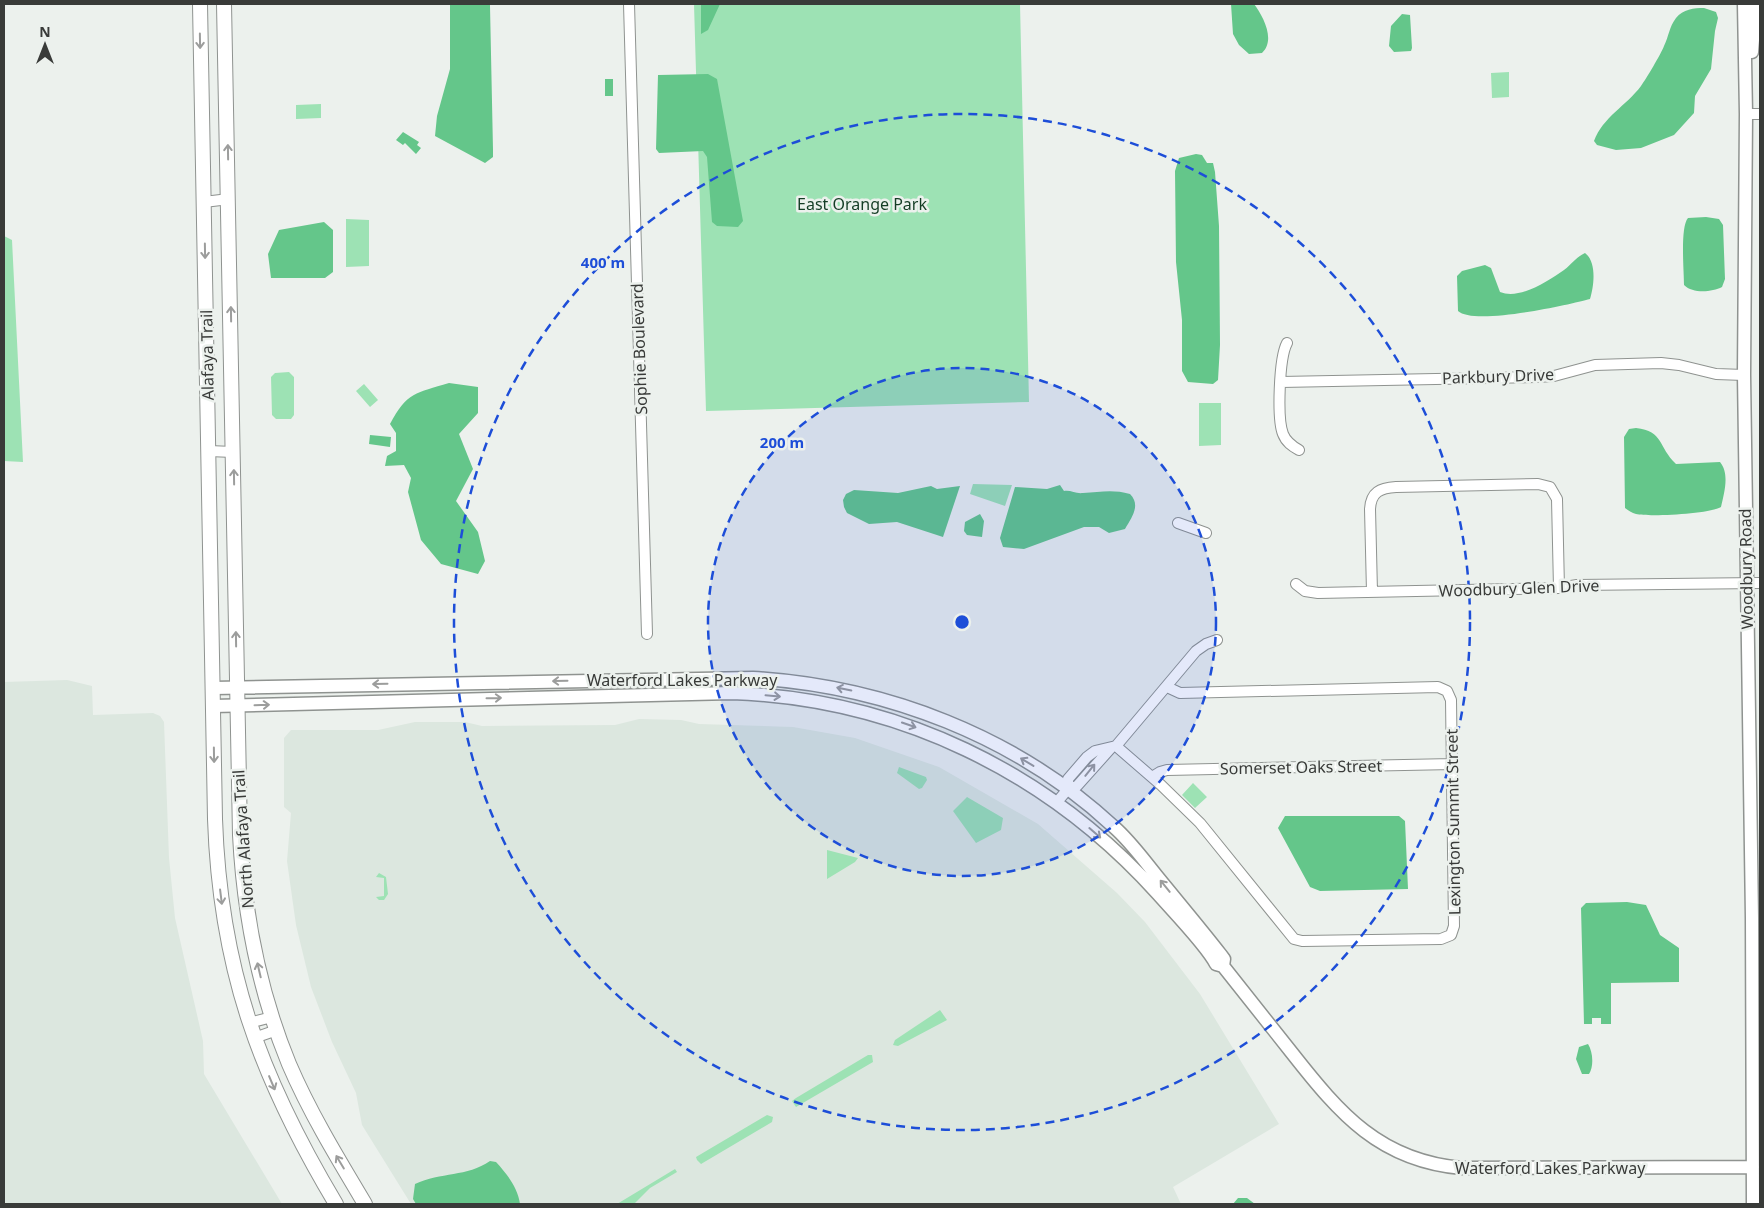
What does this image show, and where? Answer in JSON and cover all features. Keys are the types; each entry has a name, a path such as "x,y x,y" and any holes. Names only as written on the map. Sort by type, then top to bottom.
{"main road":[{"name":"Alafaya Trail","path":"200,4 213,706"},
{"name":"Alafaya Trail","path":"224,4 237,688"},
{"name":"North Alafaya Trail","path":"237,688 240,835 244,892 256,956 275,1024 289,1064 315,1118 365,1204"},
{"name":"North Alafaya Trail","path":"213,706 218,877 231,960 254,1038 280,1103 336,1204"}],"street":[{"name":"Sophie Boulevard","path":"628,4 648,634"},
{"name":"Woodbury Road","path":"1744,4 1746,114 1743,265 1752,918 1753,1204"},
{"name":"Woodbury Road","path":"1746,114 1756,4"},
{"path":"1746,114 1760,114"},
{"path":"204,202 229,199"},
{"path":"1287,343 1281,359 1282,433 1299,450"},
{"name":"Parkbury Drive","path":"1281,382 1536,377 1554,376 1595,365 1662,363 1716,374 1744,375"},
{"path":"209,451 234,452"},
{"path":"1372,592 1370,509 1372,498 1379,490 1396,487 1538,484 1550,487 1557,499 1560,588"},
{"path":"1178,523 1206,533"},
{"name":"Woodbury Glen Drive","path":"1296,584 1312,592 1372,592 1560,588 1586,585 1760,584"},
{"path":"1057,802 1068,789 1068,779 1087,757 1095,751 1113,747 1200,647 1218,640"},
{"name":"Waterford Lakes Parkway","path":"213,688 753,678 824,685 867,695 913,708 963,728 1011,752 1068,789 1104,818 1132,845 1221,955 1224,959 1223,966"},
{"path":"394,701 412,690 482,689 495,682"},
{"name":"Lexington Summit Street","path":"1113,747 1152,777 1207,832 1294,939 1302,941 1441,939 1451,935 1454,926 1453,764 1451,700 1449,694 1442,688 1180,692 1167,687"},
{"name":"Waterford Lakes Parkway","path":"213,706 732,693 794,698 862,711 922,730 965,748 1006,769 1057,802 1128,863 1168,905 1216,964 1223,966 1340,1112 1377,1142 1413,1158 1447,1167 1476,1169 1753,1167"},
{"path":"862,711 867,695"},
{"name":"Somerset Oaks Street","path":"1152,777 1167,770 1453,764"},
{"path":"249,1023 275,1024"},
{"path":"254,1038 275,1024"}],"shaded area":[{"path":"450,4 490,4 493,157 485,163 435,136 437,116 450,69"},
{"path":"701,4 720,4 708,30 701,34"},
{"path":"1231,4 1254,4 1258,9 1267,28 1268,35 1266,48 1262,53 1249,54 1239,45 1233,34"},
{"path":"1704,8 1716,12 1718,18 1711,69 1695,96 1694,113 1674,135 1641,148 1616,150 1597,145 1594,141 1603,125 1635,93 1646,78 1666,42 1676,18 1685,11"},
{"path":"1402,14 1410,15 1412,48 1411,51 1394,52 1389,46 1391,26"},
{"path":"708,74 717,79 743,221 738,227 717,226 712,222 707,157 703,151 659,153 656,149 658,75"},
{"path":"605,79 613,79 613,96 605,96"},
{"path":"403,132 419,142 417,145 421,148 416,154 405,143 403,145 396,140"},
{"path":"1196,154 1202,155 1207,163 1213,163 1219,226 1220,345 1218,380 1213,384 1188,382 1182,371 1182,320 1176,262 1175,171 1179,158"},
{"path":"1706,217 1719,219 1723,225 1725,279 1722,287 1708,291 1697,291 1684,285 1684,230 1688,218"},
{"path":"324,222 333,230 333,272 325,278 271,278 268,254 279,230"},
{"path":"1585,253 1589,257 1594,274 1590,299 1562,306 1501,315 1467,315 1458,311 1457,276 1462,271 1485,265 1491,268 1500,292 1516,293 1534,288 1550,279"},
{"path":"449,383 478,387 478,413 459,434 473,469 456,501 478,532 485,561 478,574 441,564 421,540 408,492 411,478 404,465 385,466 387,456 396,451 396,433 390,424 396,413 414,395"},
{"path":"1636,428 1656,436 1676,464 1720,462 1726,478 1721,507 1693,513 1653,515 1636,514 1625,508 1624,437 1629,429"},
{"path":"370,435 391,437 390,447 369,444"},
{"path":"1060,485 1064,491 1078,493 1112,491 1130,494 1135,502 1133,516 1125,529 1109,533 1099,527 1084,527 1024,549 1003,547 1000,538 1015,487 1047,489"},
{"path":"931,486 937,489 960,486 943,537 897,522 869,524 847,513 844,507 843,500 846,494 854,490 898,493"},
{"path":"980,514 984,521 982,537 967,535 964,531 965,522"},
{"path":"67,680 92,686 93,715 153,713 160,716 164,722 169,858 175,918 203,1041 204,1074 282,1204 4,1204 4,682"},
{"path":"639,719 681,720 699,724 793,727 855,738 939,767 1038,824 1117,893 1145,922 1200,994 1279,1124 1173,1187 1181,1204 411,1204 362,1125 356,1093 332,1042 311,987 296,925 287,861 291,813 284,807 284,738 291,730 378,730 415,722 465,722 482,726 615,725"},
{"path":"1285,816 1399,816 1405,821 1408,889 1320,891 1310,887 1278,828"},
{"path":"1627,902 1646,905 1660,935 1679,948 1679,982 1611,983 1611,1024 1601,1024 1601,1018 1592,1018 1592,1024 1584,1024 1581,908 1586,903"},
{"path":"1588,1044 1592,1055 1592,1067 1589,1074 1582,1074 1576,1059 1579,1047"},
{"path":"490,1161 496,1162 508,1176 517,1192 520,1204 416,1204 413,1199 415,1184 472,1170"},
{"path":"1238,1198 1247,1198 1255,1204 1233,1204"}],"green space":[{"name":"East Orange Park","path":"694,4 1020,4 1029,402 706,411"},
{"path":"1509,72 1509,97 1492,98 1491,73"},
{"path":"321,104 321,118 296,119 296,105"},
{"path":"346,219 369,220 369,266 346,267"},
{"path":"4,236 12,240 23,462 4,461"},
{"path":"289,372 294,377 294,415 291,419 276,419 272,415 271,377 275,373"},
{"path":"364,384 378,400 370,407 356,391"},
{"path":"1199,403 1221,403 1221,445 1199,446"},
{"path":"973,484 1012,485 1005,506 970,494"},
{"path":"899,767 926,777 927,780 922,788 919,789 897,773"},
{"path":"1193,783 1207,797 1195,808 1182,795"},
{"path":"967,797 1003,818 1001,830 976,843 953,811"},
{"path":"827,850 858,858 855,862 827,879"},
{"path":"379,873 386,877 388,894 384,900 379,900 376,897 384,896 384,878 376,877"},
{"path":"940,1010 947,1020 898,1046 893,1045 895,1040"},
{"path":"868,1055 872,1055 873,1062 796,1107 792,1101 796,1098"},
{"path":"767,1115 773,1117 772,1122 701,1164 697,1160 696,1157"},
{"path":"675,1169 677,1172 650,1188 634,1204 617,1204"}]}
